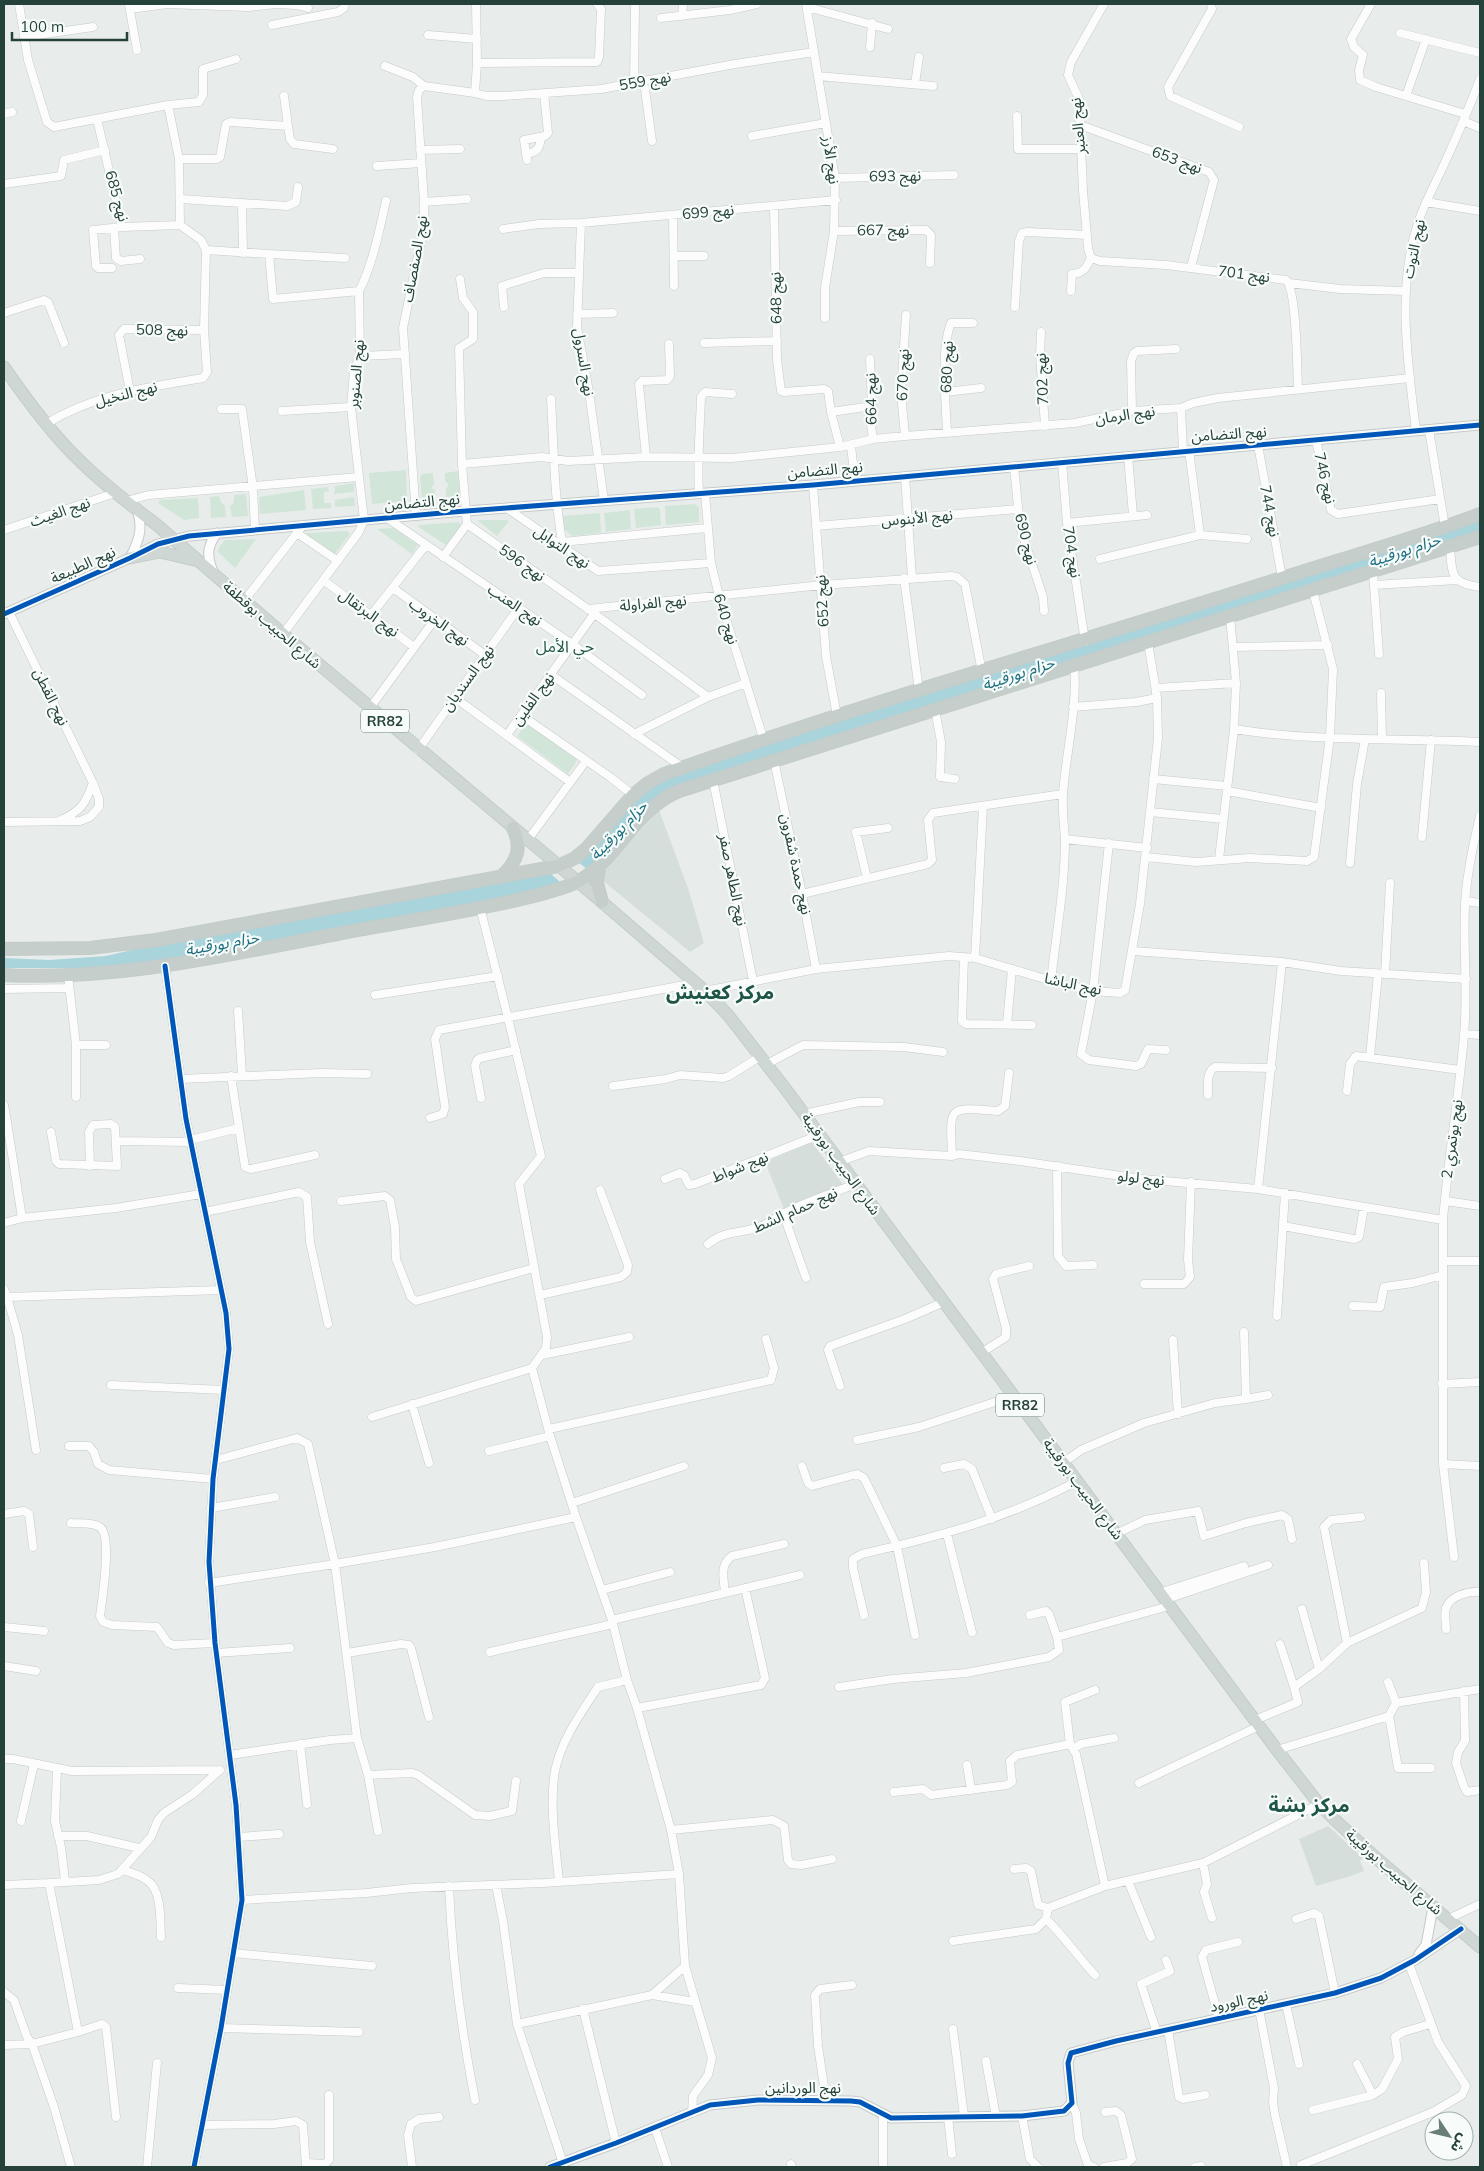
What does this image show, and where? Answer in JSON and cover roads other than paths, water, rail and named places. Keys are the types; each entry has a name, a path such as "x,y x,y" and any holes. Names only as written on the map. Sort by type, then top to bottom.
{"highway":[{"path":"4,949 90,948 156,940 558,866 575,858 586,849 633,795 648,782 682,767 838,716 1445,527 1480,514"},
{"path":"4,975 68,982 125,971 165,966 528,898 578,882 599,866 635,823 657,803 670,795 774,760 1230,616 1313,591 1374,578 1480,537"},
{"path":"503,875 512,866 518,851 518,842 512,828"},
{"path":"599,866 597,883 602,902"}],"main road":[{"name":"شارع الحبيب بوقطفة","path":"4,367 46,424 77,458 115,493 173,539 418,750 558,866"},
{"path":"130,558 160,552 199,561"},
{"name":"شارع الحبيب بورقيبة","path":"558,866 696,983 728,1015 764,1060 1164,1600 1319,1804 1375,1857 1480,1947"}],"street":[{"path":"19,4 28,60 47,122 54,127 168,105 199,102 203,95 203,68 236,59"},
{"path":"136,50 130,6 288,4 308,8"},
{"path":"272,25 332,13 344,8 346,4"},
{"path":"385,66 413,77 424,86 475,93 477,63 476,4"},
{"path":"477,63 597,62 600,57 601,8 597,4"},
{"path":"682,16 683,4"},
{"path":"661,18 682,16 714,8 757,4"},
{"name":"نهج العنبر","path":"1091,258 1087,236 1079,99 1069,79 1068,70 1104,4"},
{"path":"1212,4 1168,87 1170,96 1238,126"},
{"path":"1371,4 1352,39 1354,47 1363,55 1359,77 1365,83 1464,117 1480,128"},
{"path":"806,5 888,29"},
{"name":"نهج الأرز","path":"806,5 835,178 834,231 825,288 825,318"},
{"path":"634,84 635,7"},
{"path":"870,47 872,23"},
{"path":"24,38 93,27"},
{"path":"1400,33 1480,53"},
{"path":"428,35 477,39"},
{"path":"1406,96 1426,39"},
{"name":"نهج 559","path":"475,93 486,96 600,89 735,64 814,52"},
{"path":"915,84 919,57"},
{"path":"818,76 933,86"},
{"name":"نهج التوت","path":"1416,431 1410,378 1406,291 1412,247 1426,202 1464,117 1478,91 1480,79"},
{"path":"644,82 652,141"},
{"name":"نهج الصفصاف","path":"416,516 404,321 422,236 424,202 417,97 419,90 424,86"},
{"path":"541,137 538,150 526,157 525,139 541,137 548,133 544,93"},
{"path":"284,96 290,139 294,144 333,149"},
{"path":"168,105 179,159 180,225 201,240 206,250 204,330"},
{"path":"4,114 12,112"},
{"path":"1017,116 1018,149 1081,149"},
{"name":"نهج 685","path":"97,119 105,150 118,228 180,225"},
{"path":"179,159 217,159 220,157 226,124 230,122 288,126"},
{"path":"752,136 826,123"},
{"name":"نهج 653","path":"1080,125 1209,172 1214,180 1192,267"},
{"path":"420,150 460,149"},
{"path":"4,184 61,176 64,160 105,150"},
{"path":"377,166 421,163"},
{"name":"نهج 693","path":"835,178 954,175"},
{"path":"180,199 287,206 296,202 298,187"},
{"path":"424,202 467,198"},
{"name":"نهج 699","path":"503,229 539,224 581,223 836,200"},
{"name":"نهج الصنوبر","path":"364,520 351,408 354,370 360,356 359,291 364,282 378,236 386,201"},
{"path":"1426,202 1480,211"},
{"path":"242,204 243,252"},
{"name":"نهج 648","path":"774,206 777,342 781,391 824,388 828,391 831,412"},
{"path":"673,214 674,286"},
{"name":"نهج السرول","path":"581,223 577,327 590,392 604,500"},
{"path":"112,268 98,268 96,266 93,230 118,228 116,258 121,261 140,259"},
{"name":"نهج 667","path":"834,231 926,230 930,235 930,263"},
{"path":"1015,307 1019,241 1022,234 1028,232 1087,236"},
{"path":"206,250 345,258"},
{"path":"268,254 273,299 359,291"},
{"path":"675,256 704,256"},
{"path":"1071,291 1072,274 1080,273 1086,269 1091,258"},
{"name":"نهج 701","path":"1091,258 1100,261 1192,267 1280,278 1289,283 1293,299 1298,389"},
{"path":"504,307 502,286 544,274 579,273"},
{"path":"443,557 467,524 462,464 459,348 473,339 473,312 463,298 460,280"},
{"path":"1289,283 1340,289 1406,291"},
{"path":"4,313 44,300 48,302 64,343"},
{"path":"577,314 613,314"},
{"name":"نهج 670","path":"905,436 901,393 906,315"},
{"name":"نهج 680","path":"947,433 945,392 949,328 951,323 973,323"},
{"name":"نهج 508","path":"130,391 119,335 124,329 204,330"},
{"name":"نهج النخيل","path":"46,424 60,415 99,399 130,391 203,378 208,372 204,330"},
{"name":"نهج 702","path":"1041,332 1040,355 1045,426"},
{"path":"704,343 777,342"},
{"path":"646,457 639,384 642,381 667,380 670,376 669,344"},
{"path":"1132,411 1131,361 1134,353 1137,351 1176,349"},
{"path":"360,356 405,354"},
{"name":"نهج 664","path":"870,359 872,406 869,412 873,439"},
{"name":"نهج الرمان","path":"462,464 542,457 568,461 646,457 732,458 840,448 873,439 1075,423 1132,411 1180,408 1193,403 1218,398 1410,378"},
{"path":"945,392 980,388"},
{"name":"نهج 640","path":"732,394 705,392 701,397 697,458 711,563 719,596 764,741"},
{"path":"551,399 552,458 556,505 563,545 706,528"},
{"path":"840,448 831,412 872,406"},
{"path":"282,411 351,408"},
{"path":"1180,408 1200,535"},
{"path":"221,409 242,409 253,488 255,529"},
{"name":"نهج التضامن","path":"173,539 255,529 813,484 1480,425"},
{"path":"1429,430 1445,527"},
{"name":"نهج 746","path":"1316,440 1331,510 1338,514 1440,499"},
{"name":"نهج 744","path":"1258,445 1282,578"},
{"path":"851,446 854,480"},
{"path":"1128,456 1133,515"},
{"name":"نهج 704","path":"1062,462 1067,523 1085,640"},
{"name":"نهج 690","path":"1014,466 1020,527 1043,597 1044,611"},
{"path":"904,476 908,519 908,578 919,691"},
{"path":"126,501 149,496 358,477"},
{"name":"نهج 652","path":"813,484 826,656 838,716"},
{"name":"نهج الغيث","path":"4,530 115,493"},
{"name":"نهج التوابل","path":"508,509 563,545 598,571 711,563"},
{"name":"نهج الأبنوس","path":"816,526 1018,509"},
{"path":"130,558 140,534 140,518 137,510"},
{"path":"1067,523 1147,515"},
{"name":"نهج العنب","path":"387,518 519,607 642,695"},
{"path":"283,634 359,532 364,520"},
{"name":"نهج 596","path":"467,524 591,611 708,698"},
{"path":"244,601 303,525"},
{"path":"214,574 208,558 208,552 209,545 217,533"},
{"path":"297,533 338,561"},
{"path":"1100,559 1200,535 1247,539"},
{"name":"نهج الطبيعة","path":"6,613 158,544 173,539"},
{"path":"371,615 426,545"},
{"path":"1450,547 1453,575 1457,580 1468,586 1480,587"},
{"name":"نهج الفراولة","path":"591,611 822,585 951,576 956,577 965,584 982,672"},
{"path":"1379,654 1374,578 1457,580"},
{"name":"نهج البرتقال","path":"323,580 414,647"},
{"name":"نهج الخروب","path":"393,588 485,655"},
{"path":"1146,858 1201,862 1219,859 1311,860 1315,853 1330,737 1333,669 1313,591"},
{"name":"نهج السنديان","path":"418,750 519,607"},
{"name":"نهج الفلين","path":"507,735 572,644 591,611"},
{"name":"نهج القطن","path":"4,822 80,821 90,817 99,807 99,799 93,783 6,613"},
{"path":"1219,859 1234,729 1236,684 1230,616"},
{"path":"370,708 435,619"},
{"name":"نهج الباشا","path":"705,991 816,969 933,957 975,958 1051,981 1093,991 1120,993 1125,990 1133,952 1146,858 1158,738 1156,688 1148,642"},
{"path":"1234,647 1285,648 1328,645"},
{"path":"1051,981 1065,839 1062,823 1063,794 1076,683 1074,665"},
{"path":"550,674 682,767"},
{"path":"634,734 708,698 746,683"},
{"path":"1156,688 1236,684"},
{"path":"1381,693 1382,739"},
{"path":"454,697 570,782"},
{"path":"1073,707 1136,702 1157,698"},
{"path":"935,709 941,742 940,777 955,779"},
{"path":"521,715 633,795"},
{"path":"1234,729 1256,733 1365,739 1480,742"},
{"path":"1350,863 1357,784 1365,739"},
{"path":"1422,837 1432,740"},
{"name":"نهج حمدة شقرون","path":"774,760 816,969"},
{"path":"527,841 586,761"},
{"path":"1153,779 1227,788 1321,808"},
{"name":"نهج الطاهر صفر","path":"713,780 753,981"},
{"name":"نهج القطن","path":"59,821 74,814 83,806 93,783"},
{"path":"802,894 928,864 932,860 928,820 933,813 1063,794"},
{"path":"975,958 983,806"},
{"path":"1150,812 1223,819"},
{"name":"نهج بوتمري 2","path":"1454,1557 1443,1464 1443,1220 1458,1106 1464,1034 1466,979 1465,901 1480,816"},
{"path":"867,878 856,832 888,828"},
{"path":"1065,839 1147,848"},
{"path":"1109,843 1093,991 1080,1050 1083,1057 1089,1060 1136,1066 1141,1064 1148,1049 1166,1050"},
{"path":"1370,1057 1382,974 1390,883"},
{"path":"1465,901 1480,903"},
{"path":"372,1417 532,1368 546,1348 547,1336 519,1184 541,1156 480,907"},
{"path":"1133,952 1282,962 1341,971 1466,979"},
{"path":"964,957 962,1021 966,1024 1032,1025"},
{"path":"1258,1189 1282,962"},
{"path":"165,966 190,1141 221,1290 228,1336 224,1390 213,1479 209,1584 239,1837 242,1900 221,2028 194,2167"},
{"path":"1007,1024 1012,969"},
{"path":"375,995 498,976"},
{"path":"4,988 68,982 76,1045 76,1097"},
{"path":"430,1118 443,1114 445,1107 434,1039 439,1030 696,983"},
{"path":"238,1011 242,1076"},
{"path":"1464,1034 1480,1035"},
{"path":"76,1045 106,1045"},
{"path":"613,1086 666,1079 680,1075 723,1078 803,1045 904,1048 943,1052"},
{"path":"481,1098 475,1066 477,1060 516,1050"},
{"path":"1347,1091 1352,1059 1356,1056 1460,1070"},
{"path":"1208,1095 1208,1075 1216,1067 1272,1068"},
{"path":"180,1079 322,1073 367,1074"},
{"path":"952,1156 951,1123 953,1114 957,1110 964,1109 998,1112 1002,1110 1005,1106 1009,1073"},
{"path":"231,1076 245,1167 251,1169 315,1155"},
{"path":"804,1114 858,1102 880,1102"},
{"path":"4,1105 8,1150 22,1218"},
{"path":"51,1132 56,1161 59,1164 90,1166 117,1166 116,1127 111,1124 92,1125 89,1132 90,1166"},
{"path":"117,1141 190,1141 239,1128"},
{"name":"نهج شواط","path":"665,1179 680,1174 684,1176 689,1185 696,1184 819,1135"},
{"name":"نهج لولو","path":"839,1162 869,1151 952,1156 960,1154 1141,1179 1258,1189 1443,1220"},
{"path":"1057,1166 1058,1256 1066,1266 1093,1265"},
{"path":"1144,1284 1184,1284 1190,1277 1188,1260 1191,1182"},
{"name":"نهج حمام الشط","path":"708,1244 717,1236 726,1233 745,1232 759,1227 783,1213 855,1184"},
{"path":"540,1295 620,1277 627,1272 628,1265 600,1190"},
{"path":"205,1212 299,1192 307,1198 310,1242 328,1324"},
{"path":"1277,1316 1285,1193"},
{"path":"4,1223 22,1218 116,1208 201,1194"},
{"path":"341,1201 385,1196 390,1200 395,1227 396,1259 411,1297 416,1301 534,1268"},
{"path":"1445,1201 1480,1206"},
{"path":"1283,1226 1354,1239 1359,1237 1364,1207"},
{"path":"783,1213 806,1278"},
{"path":"1444,1261 1480,1261"},
{"path":"981,1353 1006,1337 1006,1328 993,1279 996,1274 1029,1266"},
{"path":"1353,1306 1380,1307 1384,1286 1413,1284 1443,1275"},
{"path":"4,1288 18,1335 36,1450"},
{"path":"7,1297 221,1290"},
{"path":"840,1386 828,1350 830,1346 905,1319 944,1302"},
{"path":"1244,1332 1246,1399"},
{"path":"542,1354 629,1337"},
{"path":"489,1450 549,1433 771,1380 774,1368 766,1339"},
{"path":"1173,1340 1178,1414"},
{"path":"532,1368 549,1433 612,1622 671,1830 679,1874 685,1966 709,2042 712,2058 708,2076 693,2096 692,2113"},
{"path":"1442,1384 1480,1382"},
{"path":"111,1385 224,1390"},
{"path":"857,1440 919,1427 1013,1396"},
{"path":"1063,1464 1081,1450 1144,1424 1215,1403 1268,1396"},
{"path":"412,1404 429,1463"},
{"path":"216,1460 297,1438 308,1444 335,1564 357,1738 368,1776 378,1831"},
{"path":"69,1446 89,1446 94,1452 98,1464 109,1470 213,1479"},
{"path":"944,1468 964,1464 972,1469 992,1519"},
{"path":"1443,1464 1480,1466"},
{"path":"572,1503 684,1466"},
{"path":"802,1466 808,1482 812,1486 857,1474 862,1476 897,1546 915,1635"},
{"path":"864,1615 853,1568 854,1559 862,1554 947,1534 1021,1509 1077,1481"},
{"path":"211,1508 275,1497"},
{"path":"4,1514 24,1511 28,1514 34,1547"},
{"path":"1116,1534 1145,1520 1198,1511 1204,1536 1246,1523 1282,1515 1288,1519 1292,1539"},
{"path":"209,1584 435,1547 576,1517"},
{"path":"1348,1644 1324,1527 1331,1520 1361,1517"},
{"path":"71,1523 94,1524 102,1529 104,1533 106,1557 100,1616 103,1622 112,1625 157,1627 168,1643 174,1645 215,1643"},
{"path":"947,1534 972,1632"},
{"path":"726,1593 722,1569 727,1560 732,1556 784,1544"},
{"path":"1294,1688 1348,1644 1422,1608 1426,1592 1424,1563"},
{"path":"1057,1637 1268,1565"},
{"path":"1164,1600 1244,1566"},
{"path":"602,1590 670,1572"},
{"path":"490,1652 800,1575"},
{"path":"637,1708 761,1685 765,1678 745,1588"},
{"path":"1446,1628 1445,1611 1447,1606 1457,1596 1480,1592"},
{"path":"1302,1610 1319,1669"},
{"path":"839,1687 893,1679 966,1673 1049,1657 1059,1650 1057,1637 1049,1614 1046,1611 1030,1615"},
{"path":"4,1627 44,1631"},
{"path":"347,1653 401,1644 408,1645 411,1648 429,1716"},
{"path":"1139,1783 1298,1702 1280,1644"},
{"path":"216,1653 290,1648"},
{"path":"4,1666 36,1672"},
{"path":"558,1882 553,1789 555,1771 560,1755 576,1721 598,1687 627,1680"},
{"path":"1388,1682 1396,1703 1389,1716 1398,1768 1431,1768"},
{"path":"1396,1703 1480,1689"},
{"path":"1095,1690 1066,1702 1071,1747 1076,1754 1105,1886"},
{"path":"1464,1691 1466,1741 1458,1752 1456,1763 1468,1792 1480,1790"},
{"path":"1277,1750 1389,1716"},
{"path":"230,1755 300,1744 357,1738"},
{"path":"894,1792 923,1789 931,1794 1007,1785 1012,1782 1010,1761 1017,1755 1114,1738"},
{"path":"300,1744 307,1804"},
{"path":"4,1759 13,1759 57,1769 129,1772 231,1770"},
{"path":"21,1821 34,1764"},
{"path":"967,1765 971,1790"},
{"path":"57,1769 55,1821 61,1847 65,1882"},
{"path":"4,1885 100,1880 114,1876 122,1870 139,1848 151,1837 158,1820 164,1813 193,1794 220,1770"},
{"path":"368,1776 412,1773 418,1775 463,1808 480,1816 512,1811 516,1781"},
{"path":"1014,1869 1026,1868 1031,1872 1038,1905 1048,1908 1105,1886 1203,1863 1319,1804"},
{"path":"671,1830 773,1820 784,1826 788,1860 791,1864 801,1865 832,1859"},
{"path":"239,1837 279,1834"},
{"path":"58,1836 86,1836 139,1848"},
{"path":"1203,1863 1207,1884 1204,1892 1212,1918"},
{"path":"122,1870 145,1879 154,1886 158,1903 161,1937"},
{"path":"242,1900 449,1886 558,1882 679,1874"},
{"path":"1128,1881 1150,1937"},
{"path":"49,1883 78,2032"},
{"path":"496,1885 503,1921 517,2024 563,2163"},
{"path":"449,1886 451,1941 464,2044 475,2100"},
{"path":"1448,1919 1480,1904"},
{"path":"1301,2165 1433,2112 1462,2095 1466,2086 1438,2042 1430,2024 1412,1962 1426,1945 1433,1907"},
{"path":"953,1941 1036,1929 1046,1919 1048,1908"},
{"path":"1296,1919 1314,1913 1319,1916 1335,1993"},
{"path":"1046,1919 1057,1930 1075,1955 1095,1975"},
{"name":"نهج الورود","path":"1072,2103 1068,2063 1072,2053 1157,2032 1335,1993 1381,1978 1412,1962 1461,1929"},
{"path":"1219,2018 1202,1957 1206,1950 1238,1942"},
{"path":"233,1953 372,1966"},
{"path":"1157,2032 1141,1984 1170,1971 1166,1960"},
{"path":"652,1995 685,1966"},
{"path":"826,2100 818,2046 815,1994 820,1990 852,1986"},
{"path":"178,1988 227,1990"},
{"path":"4,1992 14,2000 27,2037 32,2044 54,2107 71,2167"},
{"path":"517,2024 652,1995 695,2002"},
{"path":"1286,2004 1299,2064"},
{"path":"583,2009 616,2144"},
{"path":"1259,2009 1274,2088 1275,2116 1288,2167"},
{"path":"4,2045 32,2044 102,2024 106,2027 116,2117"},
{"path":"1312,2110 1373,2095 1382,2089 1398,2059 1395,2037 1403,2032 1430,2024"},
{"path":"221,2028 359,2032"},
{"path":"953,2029 964,2116"},
{"path":"1168,2030 1178,2094 1184,2099 1205,2095"},
{"path":"986,2061 996,2117"},
{"path":"147,2167 157,2063"},
{"path":"1356,2064 1373,2095"},
{"path":"202,2126 274,2124 296,2121 303,2126 306,2165 325,2164 329,2160 329,2095"},
{"name":"نهج الوردانين","path":"550,2167 616,2144 710,2105 737,2102 826,2100 860,2102 891,2118 1022,2116 1064,2111 1072,2103"},
{"path":"1072,2103 1076,2113 1079,2139 1088,2165 1094,2167"},
{"path":"1104,2167 1127,2163 1132,2159 1121,2115 1116,2111 1105,2112"},
{"path":"883,2115 883,2167"},
{"path":"1022,2116 1030,2159 1038,2167"},
{"path":"412,2167 408,2134 409,2127 414,2121 419,2119 439,2117"},
{"path":"948,2117 952,2154"},
{"path":"655,2128 668,2167"}],"water":[{"name":"حزام بورقيبة","path":"1480,518 1480,532 661,794 640,810 587,869 578,862 638,795 655,783 764,745"},
{"name":"حزام بورقيبة","path":"551,874 560,882 531,892 261,944 114,968 4,968 4,958 49,960 106,956 140,948 529,876"}],"district":[{"name":"حي الأمل","path":"565,646"},
{"name":"مركز كعنيش","path":"720,992"},
{"name":"مركز بشة","path":"1309,1805"}]}
